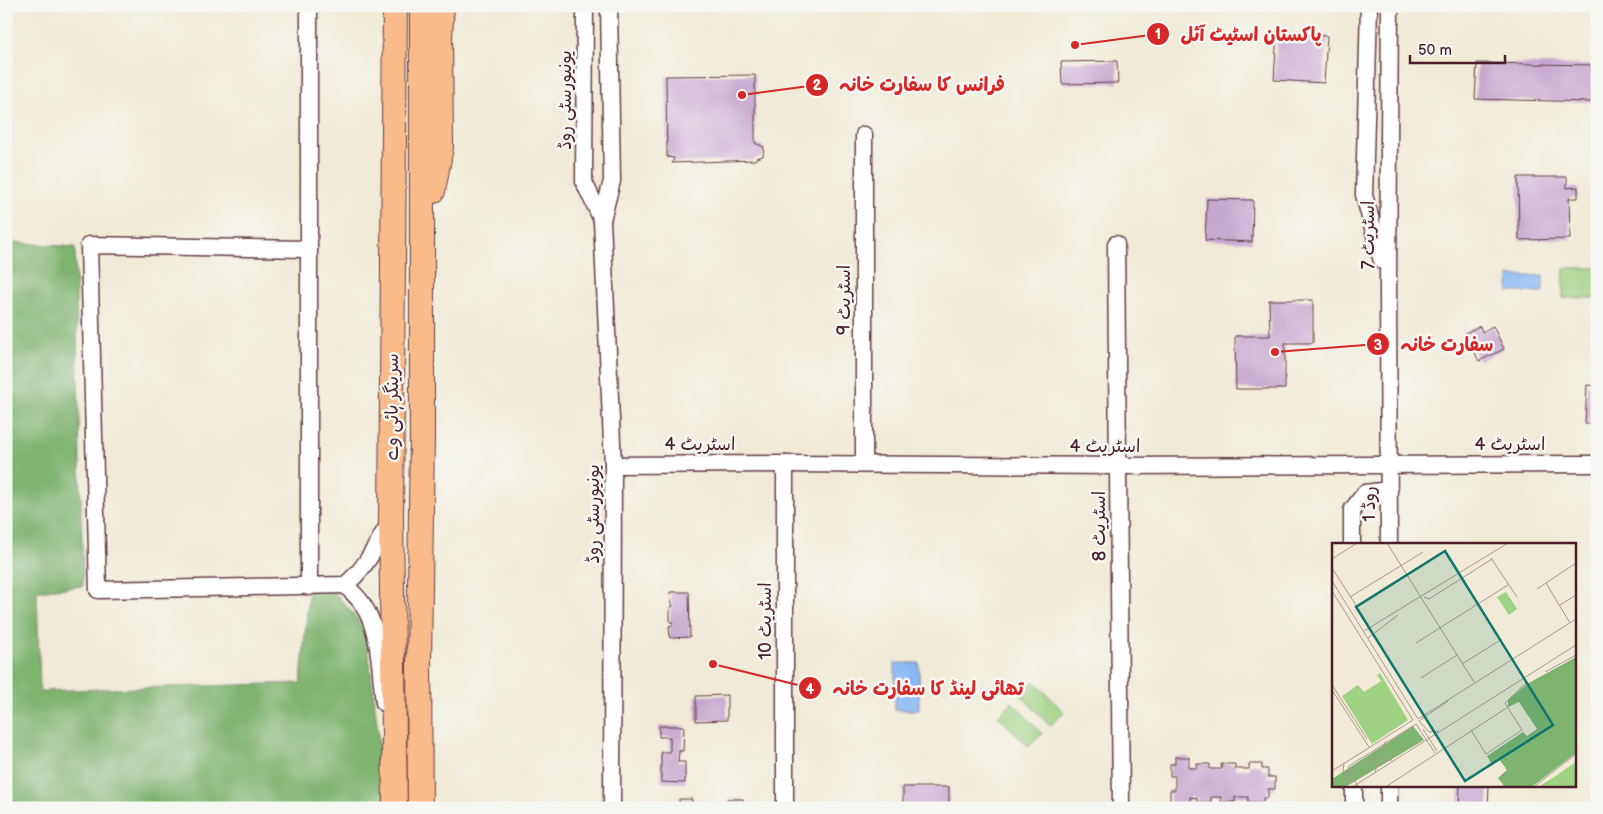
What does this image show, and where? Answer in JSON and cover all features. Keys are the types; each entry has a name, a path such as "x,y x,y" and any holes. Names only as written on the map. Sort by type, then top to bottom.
{"highway":[{"name":"سرینگر ہائی وے","path":"395,807 391,519 396,6"},
{"name":"سرینگر ہائی وے","path":"420,808 422,6"},
{"path":"422,227 435,183 440,147 440,35 442,6"}],"street":[{"path":"309,6 309,587"},
{"name":"یونیورسٹی روڈ","path":"585,6 584,182 602,220"},
{"name":"یونیورسٹی روڈ","path":"609,6 612,181 602,220 613,465 612,808"},
{"path":"1369,6 1364,194 1388,283"},
{"name":"اسٹریٹ 7","path":"1389,465 1390,6"},
{"name":"اسٹریٹ 9","path":"864,135 864,464"},
{"name":"اسٹریٹ 8","path":"1116,244 1121,808"},
{"path":"309,249 89,245 98,590 345,585 362,569 391,519"},
{"name":"اسٹریٹ 10","path":"785,464 785,808"},
{"name":"اسٹریٹ 4","path":"613,465 1119,466 1597,464"},
{"name":"روڈ 1","path":"1389,465 1389,543"},
{"path":"1352,543 1352,510 1365,493 1389,490"},
{"path":"345,585 363,604 376,635 395,807"},
{"path":"1354,786 1354,808"},
{"path":"1389,786 1389,808"}],"green space":[{"path":"8,242 75,247 83,586 37,591 40,691 301,683 309,587 333,591 357,618 367,639 387,808 6,808 6,277"},
{"path":"1564,268 1597,268 1597,298 1563,298"},
{"path":"1034,681 1064,712 1050,726 1020,694"},
{"path":"1012,702 1042,734 1029,747 998,716"}],"water":[{"path":"1509,276 1543,276 1543,292 1509,292"},
{"path":"895,663 919,663 919,710 895,710"}],"building":[{"path":"1277,33 1327,36 1324,83 1274,80"},
{"path":"1117,61 1118,83 1062,84 1061,62"},
{"path":"1477,63 1592,65 1591,102 1475,99"},
{"path":"755,75 755,143 764,147 763,156 755,160 672,163 674,158 667,157 666,76"},
{"path":"1518,177 1567,177 1567,188 1578,187 1578,198 1569,198 1570,239 1519,240"},
{"path":"1207,199 1253,200 1252,242 1205,240"},
{"path":"1269,300 1313,300 1313,343 1285,343 1285,389 1236,389 1235,336 1270,336"},
{"path":"1480,326 1482,332 1493,326 1504,349 1479,361 1465,333"},
{"path":"1587,385 1597,386 1597,424 1585,424"},
{"path":"670,592 689,592 690,637 670,638 669,626 673,625 673,622 670,622 670,607 673,606"},
{"path":"727,695 727,720 696,721 696,696"},
{"path":"659,726 684,726 683,751 679,751 678,762 685,762 685,783 661,782 661,752 670,752 670,737 659,737"},
{"path":"1175,757 1189,757 1189,768 1197,768 1197,764 1210,764 1210,769 1222,769 1221,764 1235,764 1235,769 1249,769 1249,764 1262,764 1262,769 1268,769 1268,777 1275,777 1275,789 1268,789 1268,798 1263,798 1263,802 1248,802 1248,797 1235,797 1235,802 1221,802 1221,797 1211,797 1211,802 1197,802 1197,798 1190,797 1190,808 1175,808 1175,803 1170,803 1170,790 1175,790 1175,776 1170,776 1170,764 1175,764"},
{"path":"1460,786 1489,786 1488,808 1459,808"},
{"path":"903,787 949,787 949,808 903,808"},
{"path":"679,799 692,799 692,808 680,808"},
{"path":"728,799 743,799 743,808 728,808"},
{"path":"701,805 721,805 721,808 701,808"}],"place":[{"name":"پاکستان اسٹیٹ آئل","path":"1075,45"},
{"name":"فرانس کا سفارت خانہ","path":"742,95"},
{"name":"سفارت خانہ","path":"1275,352"},
{"name":"تھائی لینڈ کا سفارت خانہ","path":"713,664"}]}
